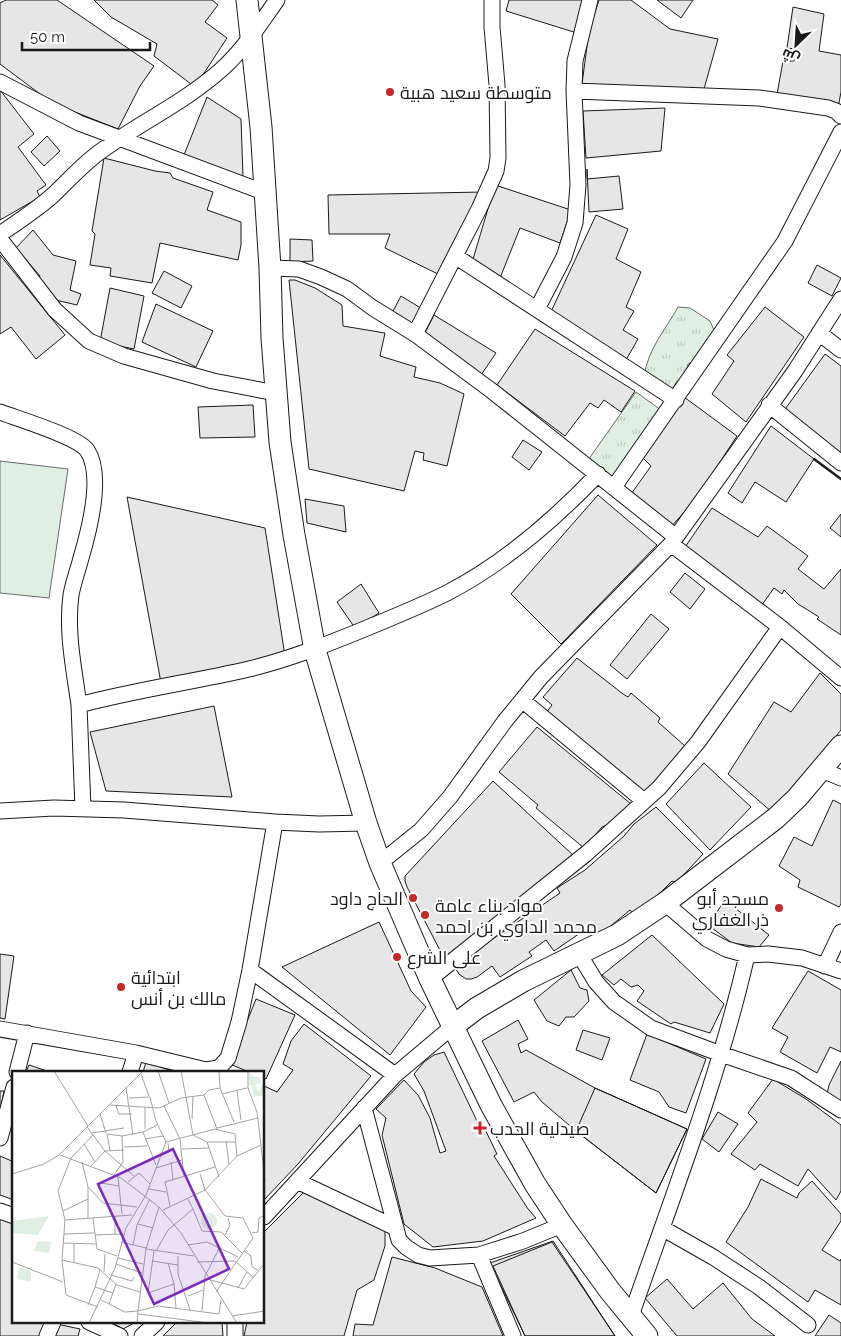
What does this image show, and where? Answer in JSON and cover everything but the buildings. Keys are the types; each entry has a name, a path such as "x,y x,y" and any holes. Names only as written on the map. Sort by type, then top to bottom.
{"street":[{"path":"247,0 261,127 270,268 272,338 282,460 315,650 366,823 380,863 430,979 491,1105 535,1184 562,1225 610,1291 647,1336"},
{"path":"0,234 46,201 85,163 119,138 187,96 223,68 250,38 277,0"},
{"path":"415,334 493,182 497,165 497,85 492,27 492,0"},
{"path":"537,309 564,257 575,223 578,185 574,91 575,61 590,0"},
{"path":"0,82 79,123 266,193"},
{"path":"574,91 759,98 828,108 836,111 841,116"},
{"path":"614,487 785,241 841,132"},
{"path":"0,239 55,310 89,341 124,356 213,381 276,393"},
{"path":"455,256 676,400"},
{"path":"270,268 299,269 321,277 347,289 415,334 492,391 598,474 673,540 841,678"},
{"path":"380,863 421,830 433,817 467,775 505,721 547,670 653,563 673,540 795,371 841,300"},
{"path":"819,333 841,350"},
{"path":"769,405 841,463"},
{"path":"0,412 71,439 86,449 94,465 93,500 82,556 71,595 70,639 79,705 83,809"},
{"path":"79,705 251,668 315,650 447,593 492,565 565,507 598,474"},
{"path":"430,979 587,854 659,788 698,742 780,627"},
{"path":"522,700 644,801"},
{"path":"265,1216 395,1075 452,1027 477,1008 523,981 617,936 665,903 776,818 797,798 832,774 841,746"},
{"path":"0,811 54,808 124,810 275,822 319,824 366,823"},
{"path":"0,1029 136,1053 206,1070 219,1068 228,1058 239,1022 250,970 275,822"},
{"path":"665,903 707,939 726,949 747,955 768,954 802,958 841,971"},
{"path":"825,966 841,932"},
{"path":"579,954 596,982 614,1002 652,1028 791,1078 841,1110"},
{"path":"631,1316 721,1054 735,1008 747,955"},
{"path":"250,970 395,1075"},
{"path":"17,1071 27,1034"},
{"path":"130,1071 136,1053"},
{"path":"0,1138 12,1094"},
{"path":"364,1108 399,1240 418,1255 430,1258 479,1255 523,1241 562,1225"},
{"path":"297,1181 396,1228"},
{"path":"0,1211 12,1215"},
{"path":"662,1228 713,1257 759,1287 808,1324"},
{"path":"479,1255 513,1336"},
{"path":"47,1336 52,1324"},
{"path":"93,1324 120,1336"},
{"path":"142,1336 155,1324"}],"green space":[{"path":"678,307 690,308 710,321 715,332 695,360 688,364 684,379 677,381 670,393 644,377 653,348"},
{"path":"636,392 661,410 611,480 586,463"},
{"path":"0,461 68,469 49,598 0,593"}],"wall":[{"path":"814,459 841,479"}],"place":[{"name":"متوسطة سعيد هبية","path":"390,92"},
{"name":"الحاج داود","path":"413,898"},
{"name":"مسجد أبو ذر الغفاري","path":"779,908"},
{"name":"مواد بناء عامة محمد الداوي بن احمد","path":"425,915"},
{"name":"على الشرع","path":"397,957"},
{"name":"ابتدائية مالك بن أنس","path":"121,987"},
{"name":"صيدلية الحدب","path":"480,1128"}]}
